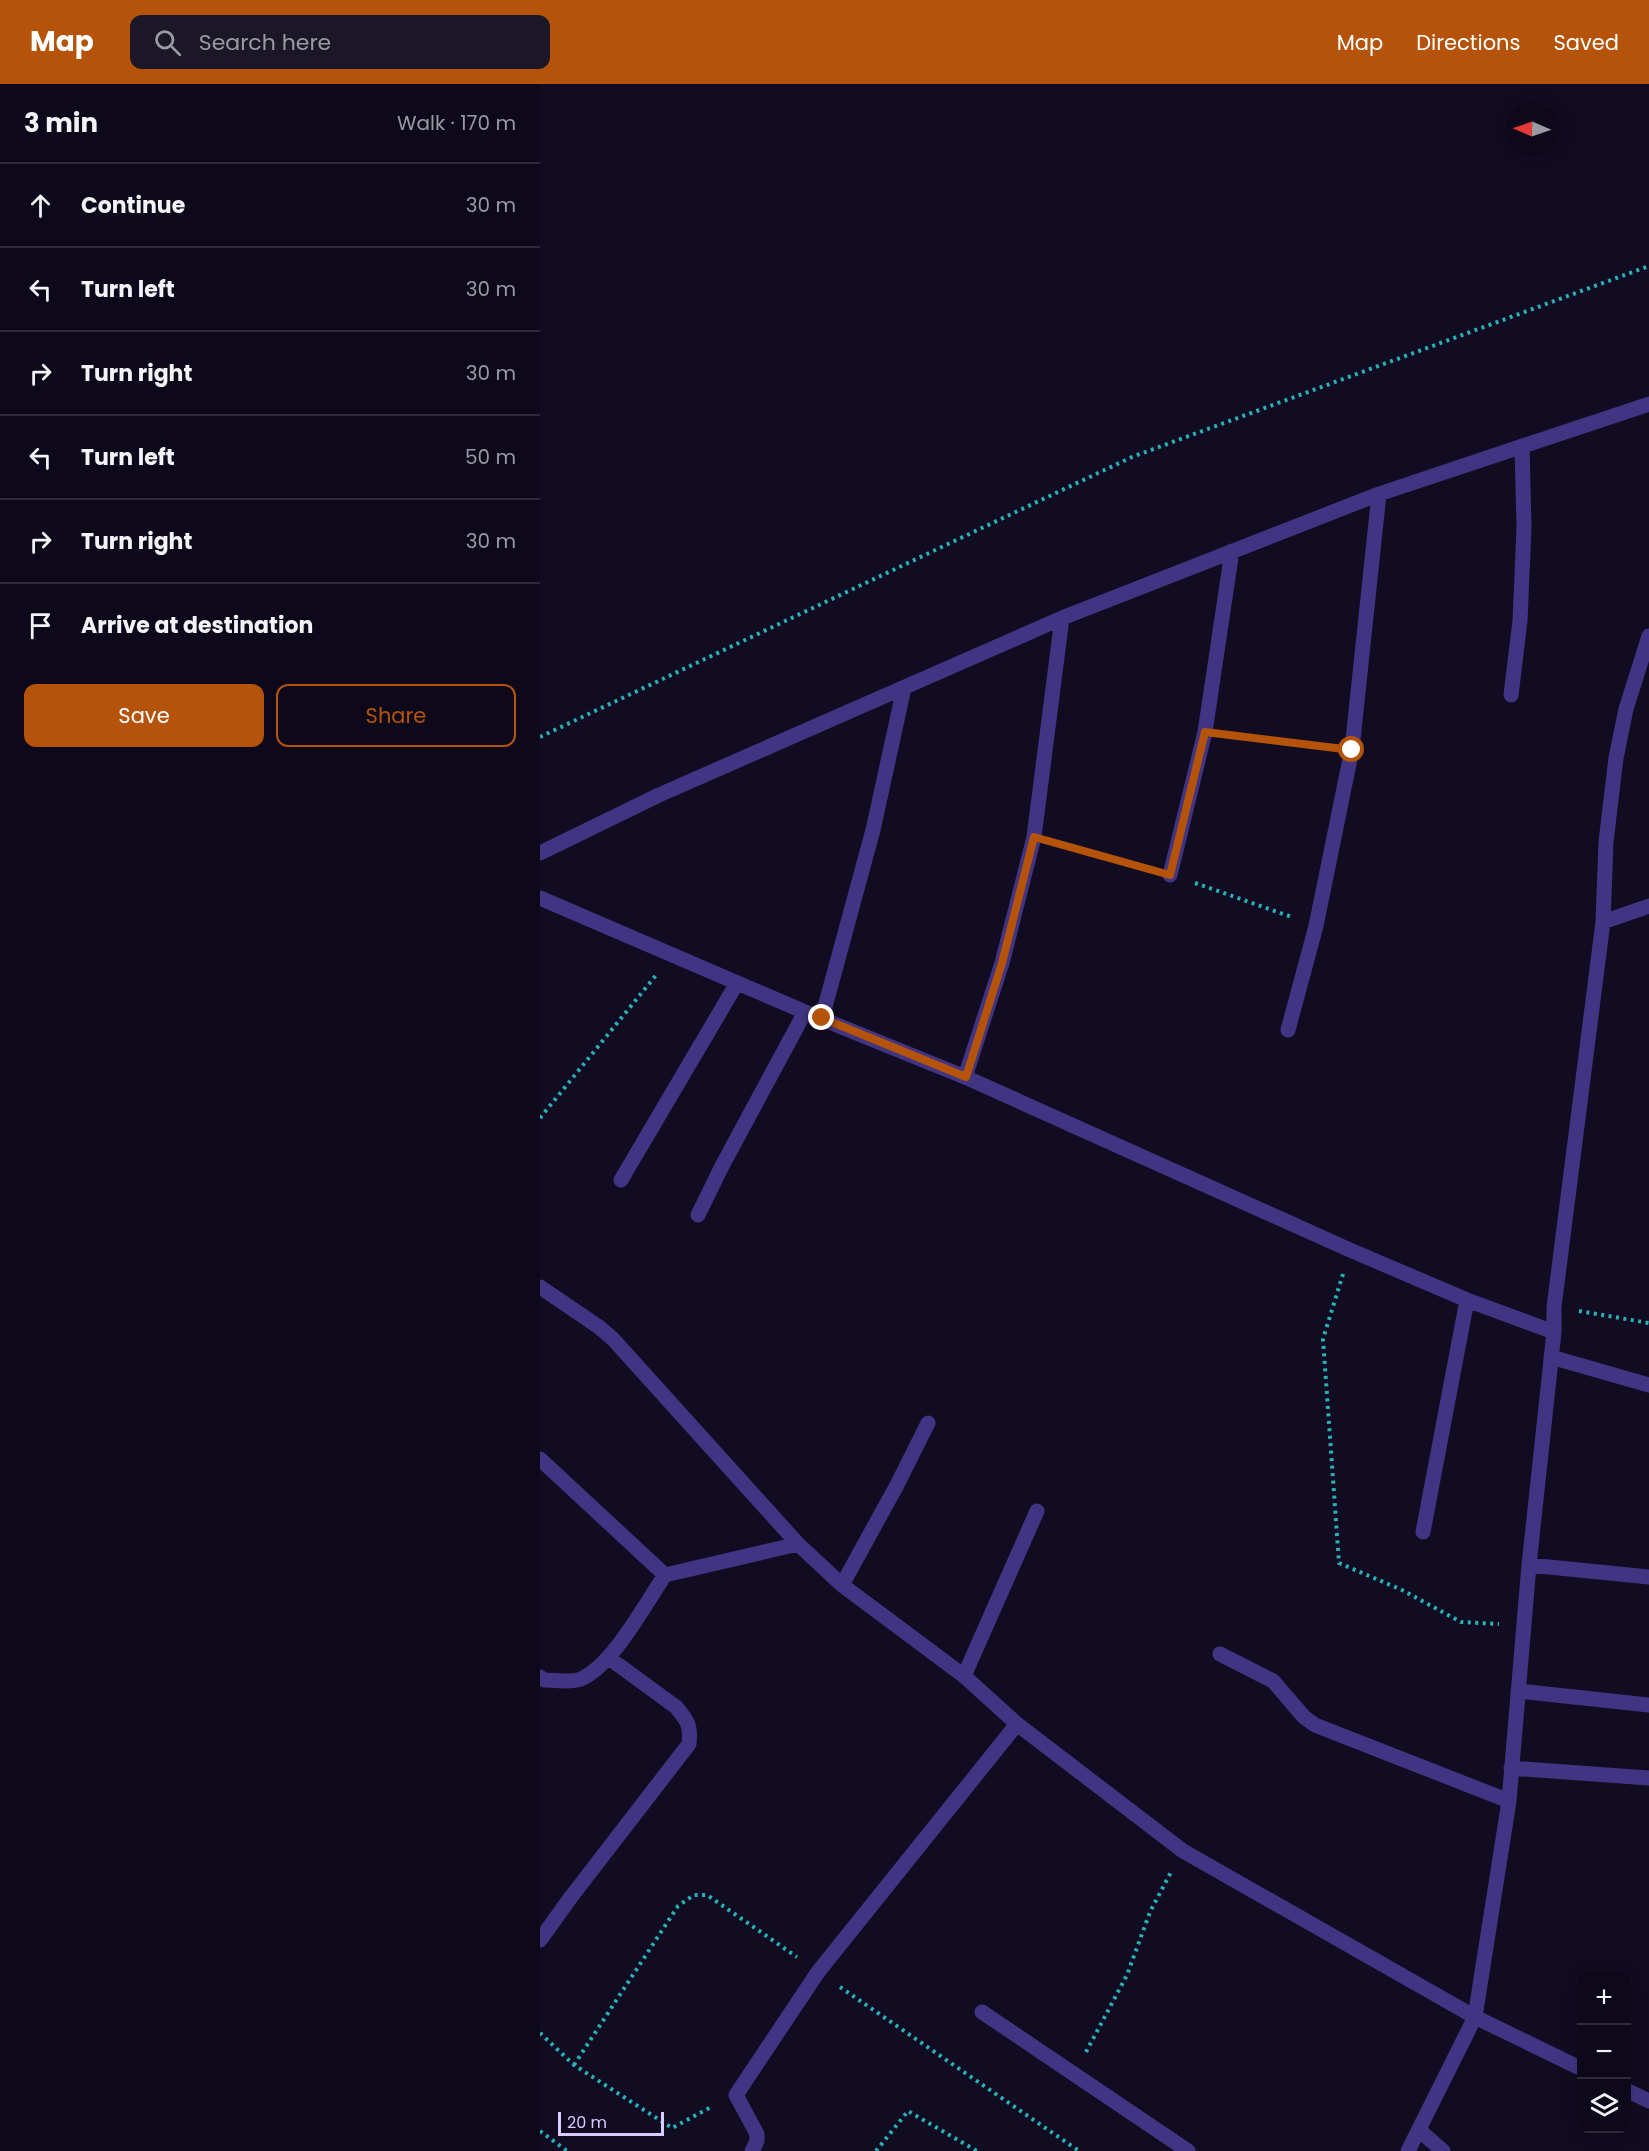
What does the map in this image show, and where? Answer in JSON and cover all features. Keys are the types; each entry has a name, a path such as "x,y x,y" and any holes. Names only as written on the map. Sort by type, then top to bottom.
{"street":[{"path":"540,853 659,795 1062,618 1379,494 1649,405"},
{"path":"1511,695 1520,621 1524,527 1522,446"},
{"path":"1288,1030 1316,926 1352,750 1379,494"},
{"path":"1170,875 1205,732 1232,551"},
{"path":"966,1077 1002,963 1034,837 1062,618"},
{"path":"1408,2151 1475,2017 1509,1802 1529,1565 1554,1332 1554,1307 1603,922 1606,842 1616,758 1626,709 1649,636"},
{"path":"822,1018 873,830 904,688"},
{"path":"540,898 805,1012 966,1077 1350,1250 1467,1300 1554,1332"},
{"path":"1603,922 1649,906"},
{"path":"621,1180 737,982"},
{"path":"698,1215 805,1012"},
{"path":"540,1287 613,1339 798,1545 842,1585 964,1676 1017,1724 1183,1851 1475,2017 1577,2067"},
{"path":"1423,1532 1467,1300"},
{"path":"1551,1357 1649,1385"},
{"path":"842,1585 897,1485 928,1422"},
{"path":"540,1459 665,1575"},
{"path":"964,1676 1037,1511"},
{"path":"541,1681 581,1679 609,1658 665,1575 798,1545"},
{"path":"1529,1565 1649,1577"},
{"path":"1220,1654 1273,1681 1304,1717 1315,1725 1509,1802"},
{"path":"540,1940 689,1744 690,1729 685,1717 676,1707 609,1658"},
{"path":"1518,1691 1649,1705"},
{"path":"752,2151 757,2142 757,2134 736,2094 818,1972 1017,1724"},
{"path":"1511,1768 1649,1778"},
{"path":"982,2012 1188,2151"},
{"path":"1631,2092 1649,2101"},
{"path":"1420,2131 1443,2151"}],"path":[{"path":"540,737 1132,457 1649,266"},
{"path":"1205,732 1352,750"},
{"path":"1034,837 1170,875 1316,926"},
{"path":"540,1118 672,956"},
{"path":"1350,1250 1323,1339 1339,1563 1402,1590 1461,1622 1524,1626"},
{"path":"1554,1307 1649,1323"},
{"path":"1074,2074 1126,1975 1150,1912 1183,1851"},
{"path":"574,2065 678,1906 694,1895 707,1895 1079,2151"},
{"path":"540,2033 574,2065 672,2128 736,2094"},
{"path":"876,2151 908,2111 977,2151"},
{"path":"540,2132 567,2151"}],"route":[{"path":"822,1018 966,1077 1002,963 1034,837 1170,875 1205,732 1352,750"}]}
